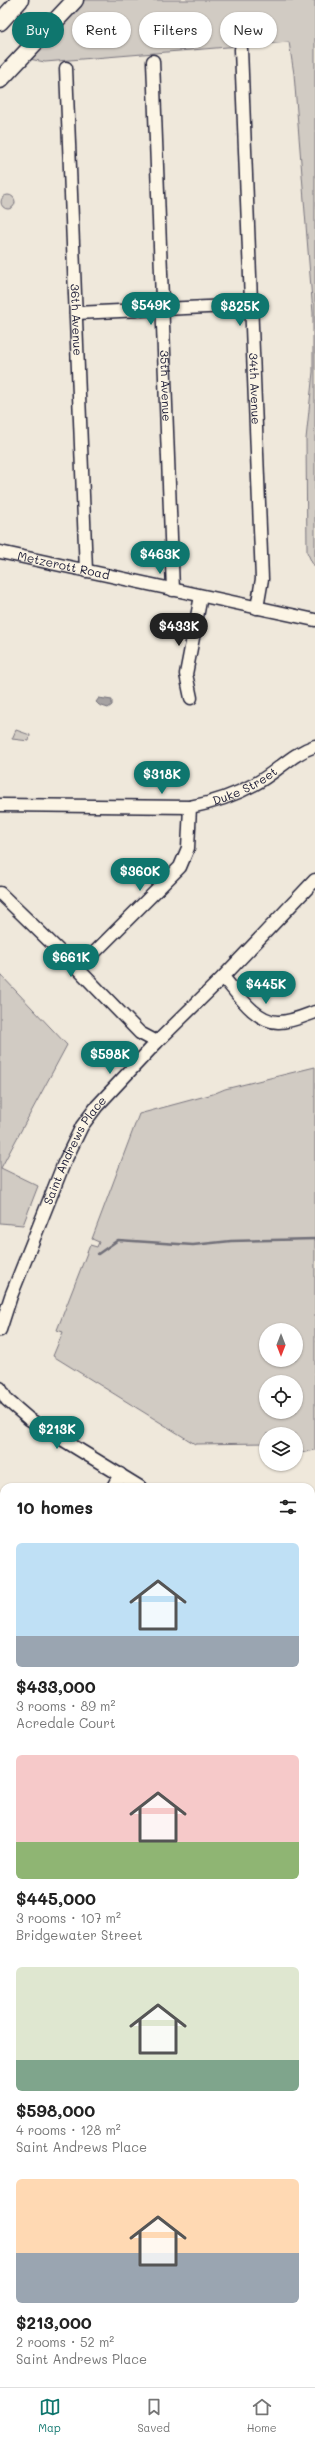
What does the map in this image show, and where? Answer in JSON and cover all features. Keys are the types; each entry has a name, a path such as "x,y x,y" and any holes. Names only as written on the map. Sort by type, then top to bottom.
{"main road":[{"path":"0,22 20,0"},
{"path":"0,80 75,0"}],"street":[{"name":"34th Avenue","path":"241,49 262,579 257,608"},
{"name":"35th Avenue","path":"153,61 173,590"},
{"name":"36th Avenue","path":"66,68 86,571"},
{"path":"76,313 251,305"},
{"name":"Metzerott Road","path":"0,552 315,620"},
{"path":"191,698 186,674 201,596"},
{"name":"Duke Street","path":"0,805 190,807 216,801 256,784 294,755 315,746"},
{"path":"78,969 180,867 188,848 190,807"},
{"name":"Saint Andrews Place","path":"0,1330 6,1295 64,1163 82,1126 98,1106 157,1042 223,977 315,880"},
{"path":"0,893 78,969 140,1033 157,1042"},
{"path":"223,977 244,1002 272,1022 286,1022 315,1012"},
{"path":"0,1388 7,1400 28,1419 134,1483"},
{"path":"115,1483 120,1474"}],"shaded area":[{"path":"82,0 315,0 315,565 313,565 307,552 306,439 313,372 313,313 294,74 289,42 277,43 277,12 220,12 220,48 45,62 29,59 39,48 64,48 64,20"},
{"path":"8,195 13,197 15,202 13,207 8,209 3,207 1,202 3,197"},
{"path":"99,698 112,700 112,705 108,708 99,705 96,702"},
{"path":"16,730 30,735 29,741 12,739"},
{"path":"0,974 67,1045 1,1168 38,1186 23,1225 0,1223"},
{"path":"315,1067 315,1450 303,1453 303,1427 259,1427 259,1443 195,1444 53,1356 63,1332 57,1330 90,1245 97,1247 99,1242 92,1239 139,1114 213,1094 225,1089"}],"waterway":[{"path":"98,1254 118,1240 193,1245 231,1241 315,1239"}]}
